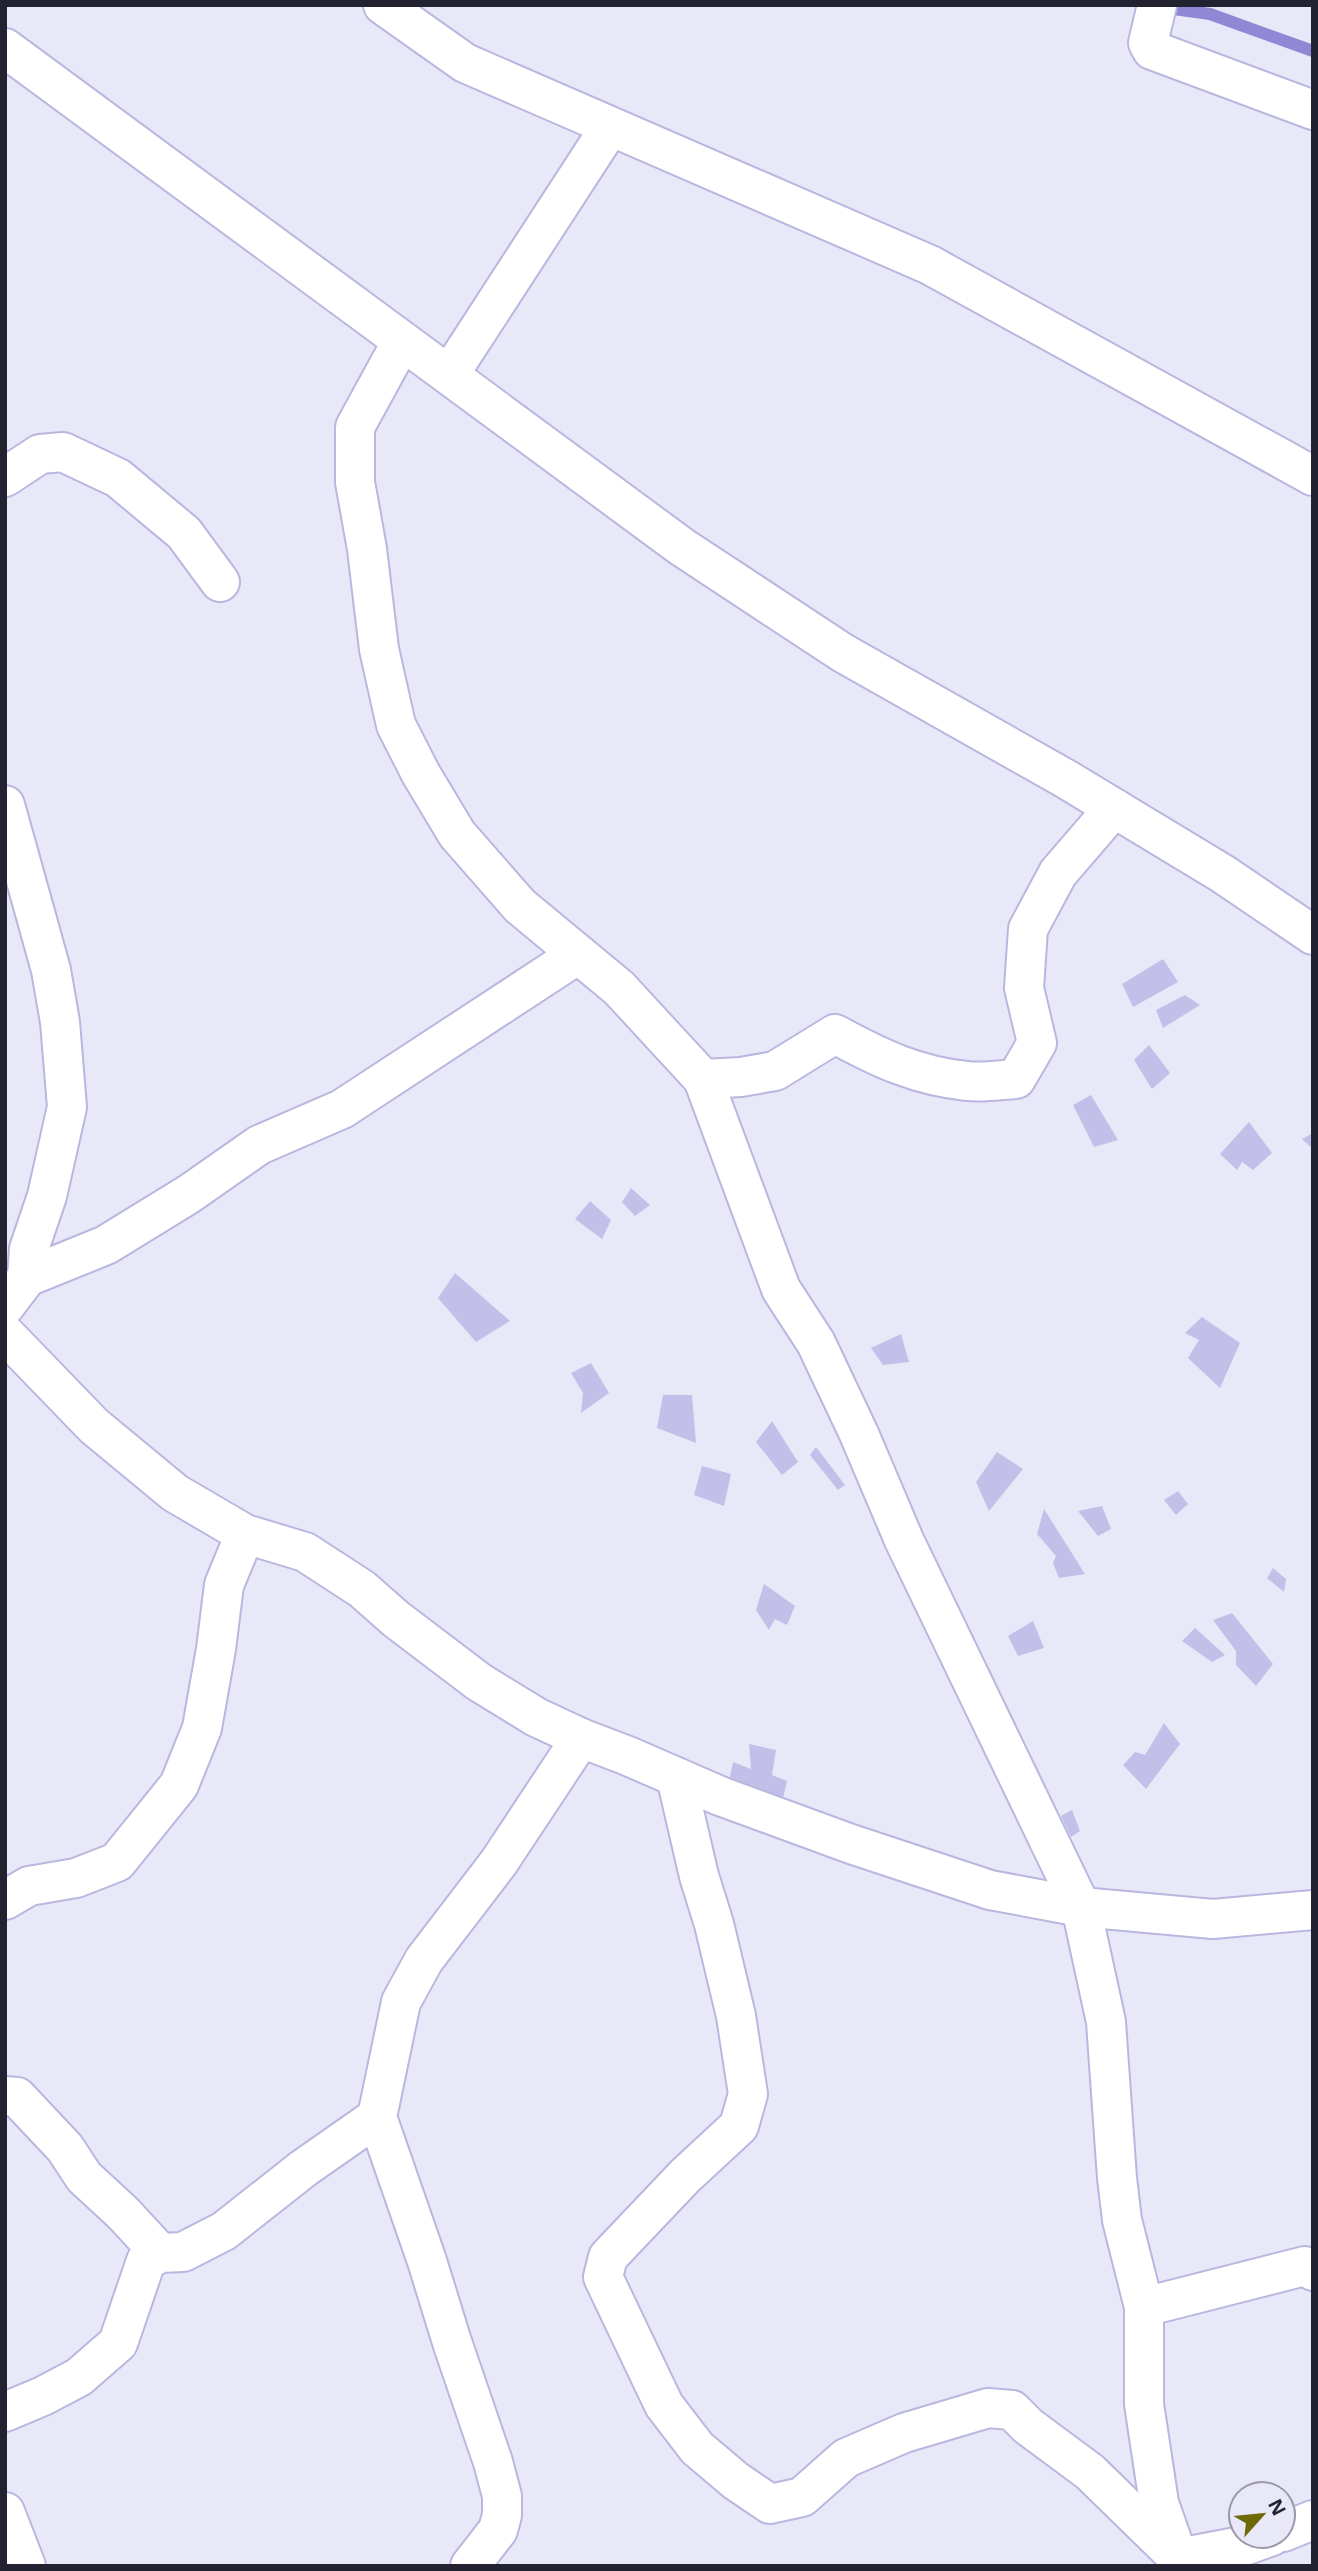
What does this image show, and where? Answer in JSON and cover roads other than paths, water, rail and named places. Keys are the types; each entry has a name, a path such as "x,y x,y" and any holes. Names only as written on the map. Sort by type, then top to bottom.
{"street":[{"path":"383,5 464,64 930,265 1313,476"},
{"path":"1157,5 1148,43 1153,50 1313,110"},
{"path":"5,48 682,547 844,653 1066,779 1223,874 1313,935"},
{"path":"450,375 610,127"},
{"path":"402,341 355,427 355,482 368,549 379,649 396,725 421,774 457,834 520,906 619,988 704,1079 781,1289 816,1343 859,1434 904,1540 1081,1907 1106,2022 1122,2220 1144,2307 1144,2404 1159,2503 1180,2562"},
{"path":"5,477 40,454 63,453 118,478 184,533 220,582"},
{"path":"5,805 51,970 60,1022 67,1107 47,1196 16,1292"},
{"path":"704,1079 741,1077 775,1071 835,1034 866,1051 919,1073 970,1082 1016,1079 1037,1044 1024,988 1028,929 1058,873 1114,808"},
{"path":"16,1292 106,1245 189,1194 258,1145 342,1109 577,955"},
{"path":"5,1334 94,1426 175,1493 245,1534 305,1552 362,1589 396,1619 479,1682 536,1717 581,1738 720,1796 851,1844 990,1890 1081,1907 1213,1919 1313,1910"},
{"path":"5,1900 29,1886 76,1878 117,1862 179,1785 202,1728 225,1586 245,1534"},
{"path":"470,2566 498,2530 502,2515 502,2496 494,2462 377,2117 401,2002 424,1960 499,1862 581,1738"},
{"path":"676,1777 733,2004 748,2094 740,2126 685,2176 608,2257 604,2265 603,2277 664,2405 697,2448 736,2481 770,2504 802,2497 846,2458 904,2433 989,2408 1012,2410 1028,2426 1090,2472 1180,2562"},
{"path":"5,2096 17,2097 65,2148 84,2177 124,2213 160,2253"},
{"path":"5,2412 79,2377 118,2343 146,2261 160,2253 183,2252 224,2231 304,2168 377,2117"},
{"path":"1144,2307 1305,2266 1313,2271"},
{"path":"5,2511 26,2566"},
{"path":"1180,2562 1227,2550"}],"waterway":[{"path":"1159,7 1210,14 1313,51"}]}
